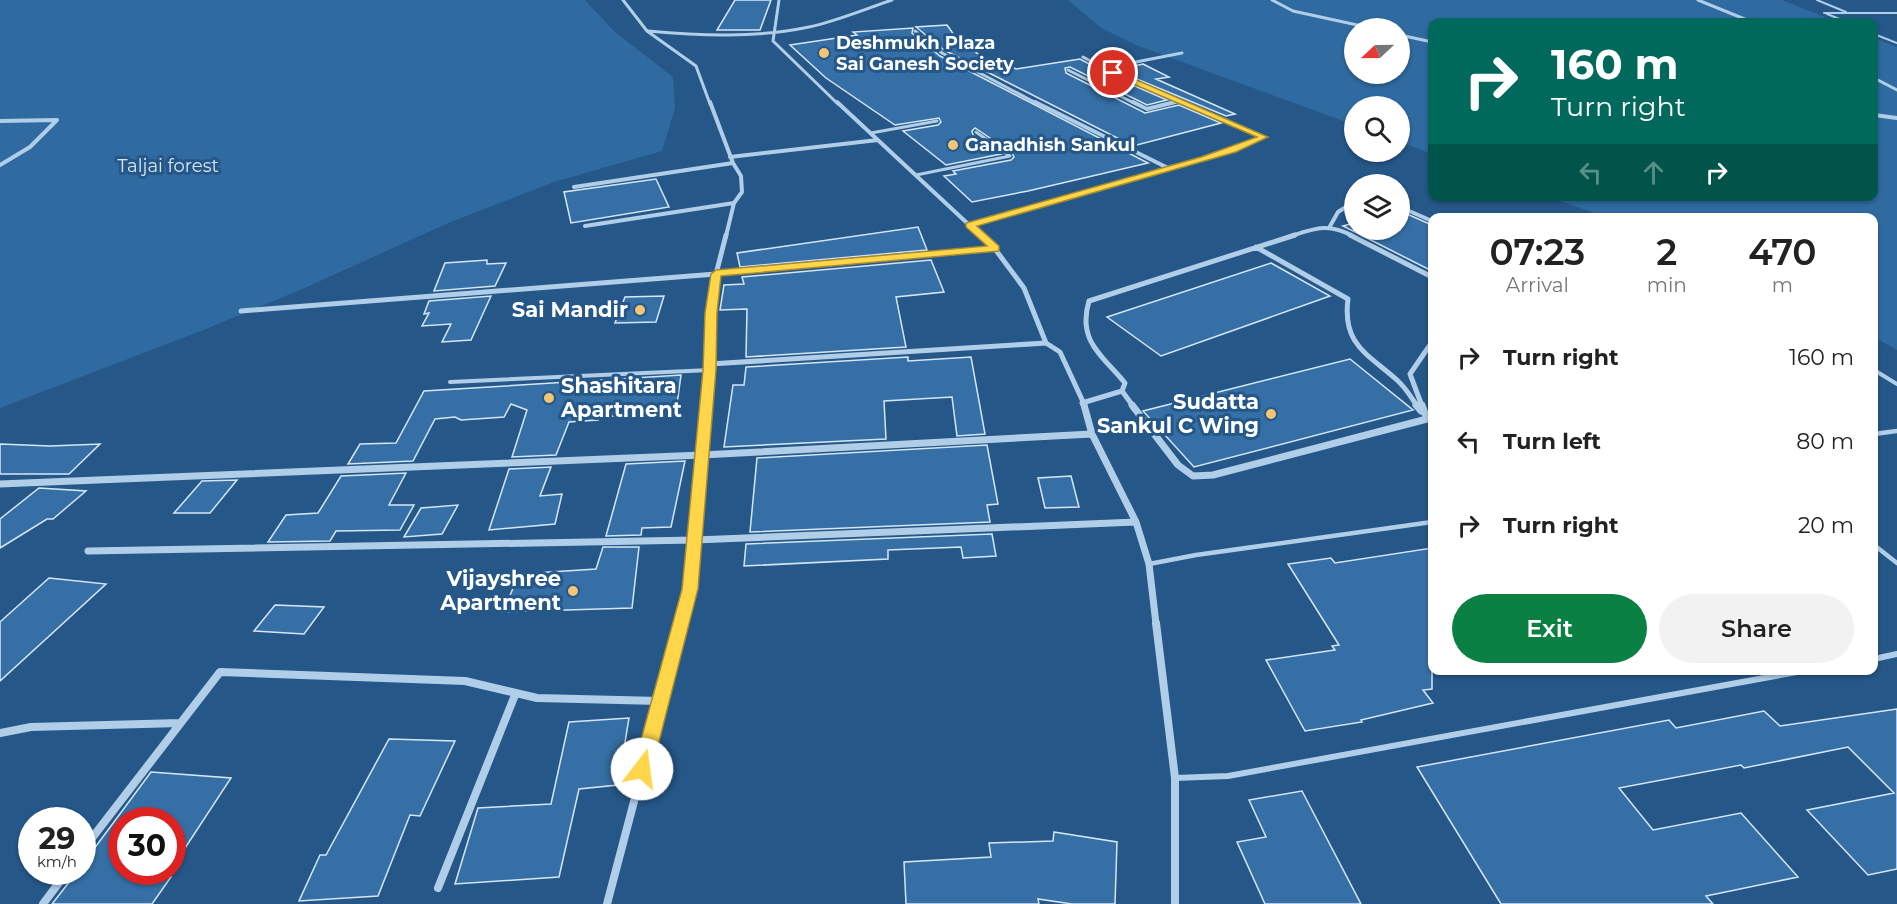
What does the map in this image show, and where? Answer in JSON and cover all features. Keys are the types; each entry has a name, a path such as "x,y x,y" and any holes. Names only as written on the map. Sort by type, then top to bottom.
{"street":[{"path":"607,904 690,589 716,274 734,203 742,192 741,176 731,160 696,66 647,31 623,0"},
{"path":"779,0 772,41 995,249 1024,288 1046,343 1060,352 1088,413 1092,434 1136,522 1149,564 1175,778 1175,904"},
{"path":"647,31 711,35 773,34 811,27 892,0"},
{"path":"1272,0 1293,11 1344,22"},
{"path":"1698,0 1742,18"},
{"path":"915,31 942,53 984,77 1168,168"},
{"path":"1410,37 1428,41"},
{"path":"1104,68 1182,53"},
{"path":"970,225 1233,150 1264,137 1083,57"},
{"path":"1068,70 1146,109 1181,100"},
{"path":"1878,80 1897,90"},
{"path":"1878,116 1897,118"},
{"path":"0,121 57,120 30,147 0,165"},
{"path":"574,187 731,160 878,140"},
{"path":"585,226 734,203"},
{"path":"1329,228 1331,218 1344,207"},
{"path":"1410,211 1428,219"},
{"path":"1122,391 1125,383 1092,346 1084,329 1083,315 1089,301 1319,227 1339,229 1428,275"},
{"path":"1256,247 1348,299 1347,330 1362,352 1399,382 1427,419"},
{"path":"241,311 716,274 995,249"},
{"path":"710,367 1046,343"},
{"path":"1427,419 1410,374 1428,348"},
{"path":"1082,403 1122,391"},
{"path":"1122,391 1178,465 1193,476 1213,475 1427,419"},
{"path":"0,484 702,455 1092,434"},
{"path":"88,551 695,540 1136,522"},
{"path":"96,833 220,672 465,681 515,695 537,698 660,701"},
{"path":"438,888 515,695"},
{"path":"0,733 31,727 180,723"},
{"path":"42,904 57,885"}],"lane":[{"path":"1817,0 1848,13"},
{"path":"1837,18 1824,13 1897,13"},
{"path":"1878,36 1897,43"},
{"path":"871,133 937,121"},
{"path":"916,175 1010,156 975,132"},
{"path":"450,382 710,367"},
{"path":"1878,372 1897,384"},
{"path":"1878,433 1897,431"},
{"path":"1149,564 1196,555 1428,523"},
{"path":"1878,548 1897,562"},
{"path":"1878,658 1897,654"},
{"path":"1175,778 1228,776 1781,675"}],"green space":[{"name":"Taljai forest","path":"0,0 585,0 615,32 673,77 675,108 662,151 554,182 446,224 307,287 201,331 0,408"},
{"path":"1068,0 1782,0 1827,18 1428,18 1428,152 1410,146 1410,96 1344,96 1344,121 1136,45 1101,28"},
{"path":"1878,40 1897,47 1897,350 1878,339 1878,213 1595,213 1560,201 1878,201"}],"building":[{"path":"735,0 771,0 760,30 717,30"},
{"path":"947,25 954,35 987,61 996,59 1016,69 1080,59 1167,100 1147,105 1070,67 1065,68 1066,73 1145,113 1179,105 1221,123 1133,146 944,50 916,27"},
{"path":"913,28 912,33 940,56 1148,163 972,202 944,176 956,174 953,171 1011,160 1014,157 1012,153 975,128 972,131 973,135 1001,154 946,165 903,131 938,125 941,122 939,118 895,125 826,78 790,45 857,35 853,32"},
{"path":"1120,53 1132,59 1105,64 1093,58"},
{"path":"1143,64 1169,77 1156,79 1235,114 1226,116 1115,70"},
{"path":"656,179 669,207 571,223 564,192"},
{"path":"1410,215 1428,223 1428,269 1371,240 1410,240"},
{"path":"918,227 927,250 740,267 737,253"},
{"path":"487,260 487,264 506,263 495,286 434,291 445,263"},
{"path":"931,260 944,292 896,297 906,347 746,357 747,309 720,310 724,285 744,284 742,277"},
{"name":"Sudatta Sankul C Wing","path":"1271,263 1330,296 1161,356 1107,317"},
{"path":"491,296 471,340 442,342 451,324 422,326 429,313 424,314 429,301"},
{"name":"Sai Mandir","path":"664,296 656,322 615,323 625,297"},
{"path":"908,357 908,361 971,357 985,434 957,436 952,397 884,401 886,439 724,447 733,385 744,385 746,367"},
{"name":"Sudatta Sankul C Wing","path":"1350,359 1413,410 1194,467 1143,411"},
{"name":"Shashitara Apartment","path":"681,375 676,412 599,417 598,420 569,422 556,455 512,457 527,410 511,404 504,417 435,419 413,461 348,464 360,444 396,443 424,391"},
{"path":"0,444 50,446 100,444 69,474 0,474"},
{"path":"987,445 998,504 987,505 990,522 750,532 757,458"},
{"path":"685,461 671,527 642,528 641,535 606,536 626,464"},
{"path":"551,467 540,496 562,494 555,524 489,530 509,469"},
{"path":"406,473 389,505 414,505 400,530 336,531 330,541 268,542 286,515 318,513 341,476"},
{"path":"1071,476 1079,507 1045,508 1038,478"},
{"path":"237,480 210,513 174,513 202,481"},
{"path":"39,488 86,491 53,519 47,519 0,548 0,519"},
{"path":"458,505 442,534 404,537 421,508"},
{"path":"992,534 996,556 963,558 961,547 888,550 888,559 744,566 746,544"},
{"name":"Vijayshree Apartment","path":"603,547 639,547 632,608 503,612 519,574 596,569"},
{"path":"1428,549 1428,675 1432,675 1432,689 1423,690 1433,703 1361,720 1362,722 1305,731 1266,660 1335,650 1332,646 1339,645 1288,564 1331,558 1335,563"},
{"path":"49,578 106,584 0,681 0,622"},
{"path":"275,605 324,607 304,634 254,631"},
{"path":"1897,709 1897,869 1868,875 1807,810 1894,793 1848,747 1744,768 1741,765 1619,788 1653,830 1741,813 1798,877 1706,896 1713,904 1501,904 1417,767 1669,720 1676,728 1764,711 1780,726"},
{"path":"629,718 618,785 579,789 559,877 455,884 478,808 551,804 569,722"},
{"path":"389,739 455,741 420,816 410,815 378,896 299,901 320,855 326,855"},
{"path":"151,772 231,778 186,847 186,807 125,807"},
{"path":"1302,791 1361,904 1265,904 1237,842 1266,837 1249,800"},
{"path":"108,830 108,885 165,885 152,904 52,904 67,885 96,885 96,846"},
{"path":"1054,832 1117,842 1115,904 1072,904 1038,899 1039,904 906,904 904,862 991,857 989,843 1053,841"}],"place":[{"name":"Deshmukh Plaza Sai Ganesh Society","path":"824,53"},
{"name":"Ganadhish Sankul","path":"953,145"},
{"name":"Sai Mandir","path":"640,310"},
{"name":"Shashitara Apartment","path":"549,398"},
{"name":"Sudatta Sankul C Wing","path":"1271,414"},
{"name":"Vijayshree Apartment","path":"573,591"}],"route":[{"path":"642,769 690,589 710,370 711,313 716,274 995,249 970,225 1204,159 1264,137 1113,73"}]}
